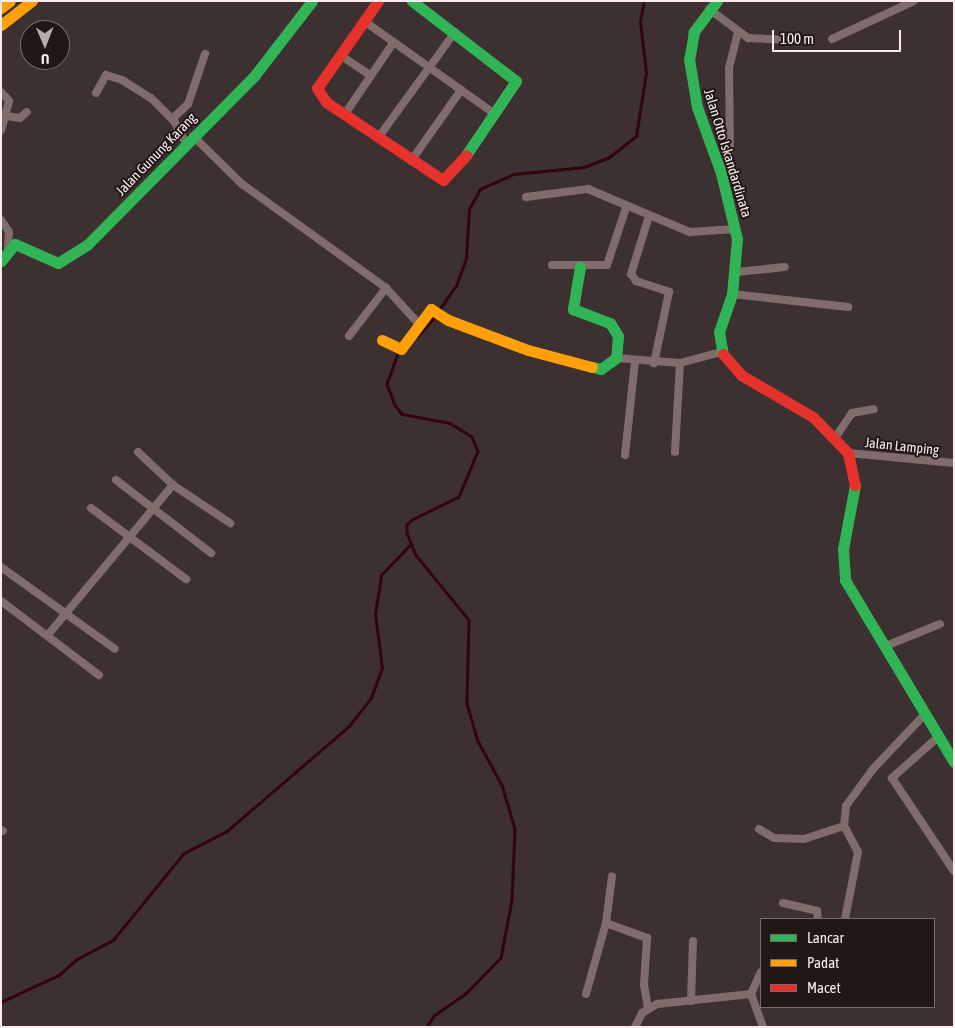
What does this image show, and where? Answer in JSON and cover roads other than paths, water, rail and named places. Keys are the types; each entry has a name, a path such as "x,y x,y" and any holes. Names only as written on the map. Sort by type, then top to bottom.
{"street":[{"path":"1,8 10,1"},
{"path":"1,25 32,1"},
{"name":"Jalan Gunung Karang","path":"8,248 18,244 53,262 68,259 129,205 189,139 255,75 312,1"},
{"path":"378,1 317,88 326,102 438,179 449,177 495,114 516,81 455,32 412,1"},
{"path":"832,40 914,1"},
{"path":"713,5 738,32 748,38 783,40"},
{"name":"Jalan Otto Iskandardinata","path":"713,5 694,32 689,59 697,107 720,171 736,229 736,272 732,294 721,318 721,352"},
{"path":"364,21 429,65 495,114"},
{"path":"378,138 429,65 455,32"},
{"path":"720,171 730,150 729,68 738,32"},
{"path":"345,114 394,43"},
{"path":"172,119 188,104 205,54"},
{"path":"340,55 371,76"},
{"path":"96,93 109,75 151,98 189,139 242,184 386,288 418,323"},
{"path":"411,161 461,90"},
{"path":"1,92 8,98 6,116 1,130"},
{"path":"6,116 20,118 27,112"},
{"path":"526,197 588,189 626,208 690,232 736,229"},
{"path":"552,265 604,266 610,261 626,208"},
{"path":"649,216 631,274 636,280 669,292 654,363"},
{"path":"1,220 9,232 8,248 1,261"},
{"path":"580,267 572,309 614,327 616,358"},
{"path":"736,272 785,267"},
{"path":"349,336 386,288"},
{"path":"732,294 848,307"},
{"path":"382,340 400,349 428,310 434,310 448,320 573,365 599,370 616,358 654,363 680,362 721,352 738,372 813,417 848,453 856,491 843,572 888,645 924,715 954,762"},
{"path":"625,455 635,361"},
{"path":"675,452 680,362"},
{"path":"835,438 852,413 874,409"},
{"path":"138,452 173,485 230,523"},
{"name":"Jalan Lamping","path":"848,453 954,463"},
{"path":"116,480 152,510 211,553"},
{"path":"47,636 173,485"},
{"path":"91,508 186,578"},
{"path":"1,567 115,649"},
{"path":"1,601 99,675"},
{"path":"888,645 940,624"},
{"path":"845,918 858,852 844,826 848,800 924,715"},
{"path":"938,737 892,778 954,871"},
{"path":"758,829 774,838 804,839 844,826"},
{"path":"586,994 606,923 612,876"},
{"path":"783,903 817,911 818,918"},
{"path":"606,923 647,938 644,985 648,1008 635,1027"},
{"path":"691,1002 693,941"},
{"path":"760,974 751,994 763,1027"},
{"path":"648,1008 751,994"}],"waterway":[{"path":"439,310 456,286 466,258 469,209 480,189 514,174 584,167 608,158 636,136 646,73 640,21 644,1"},
{"path":"417,337 436,315"},
{"path":"399,351 387,384 395,405 402,414 450,423 472,437 478,451 459,497 414,519 407,524 407,533 416,555 469,620 467,703 478,741 502,785 515,829 512,900 501,958 467,993 434,1016 427,1027"},
{"path":"1,1002 59,975 77,959 113,940 184,853 227,831 349,726 371,698 382,668 375,614 381,575 410,545"}]}
